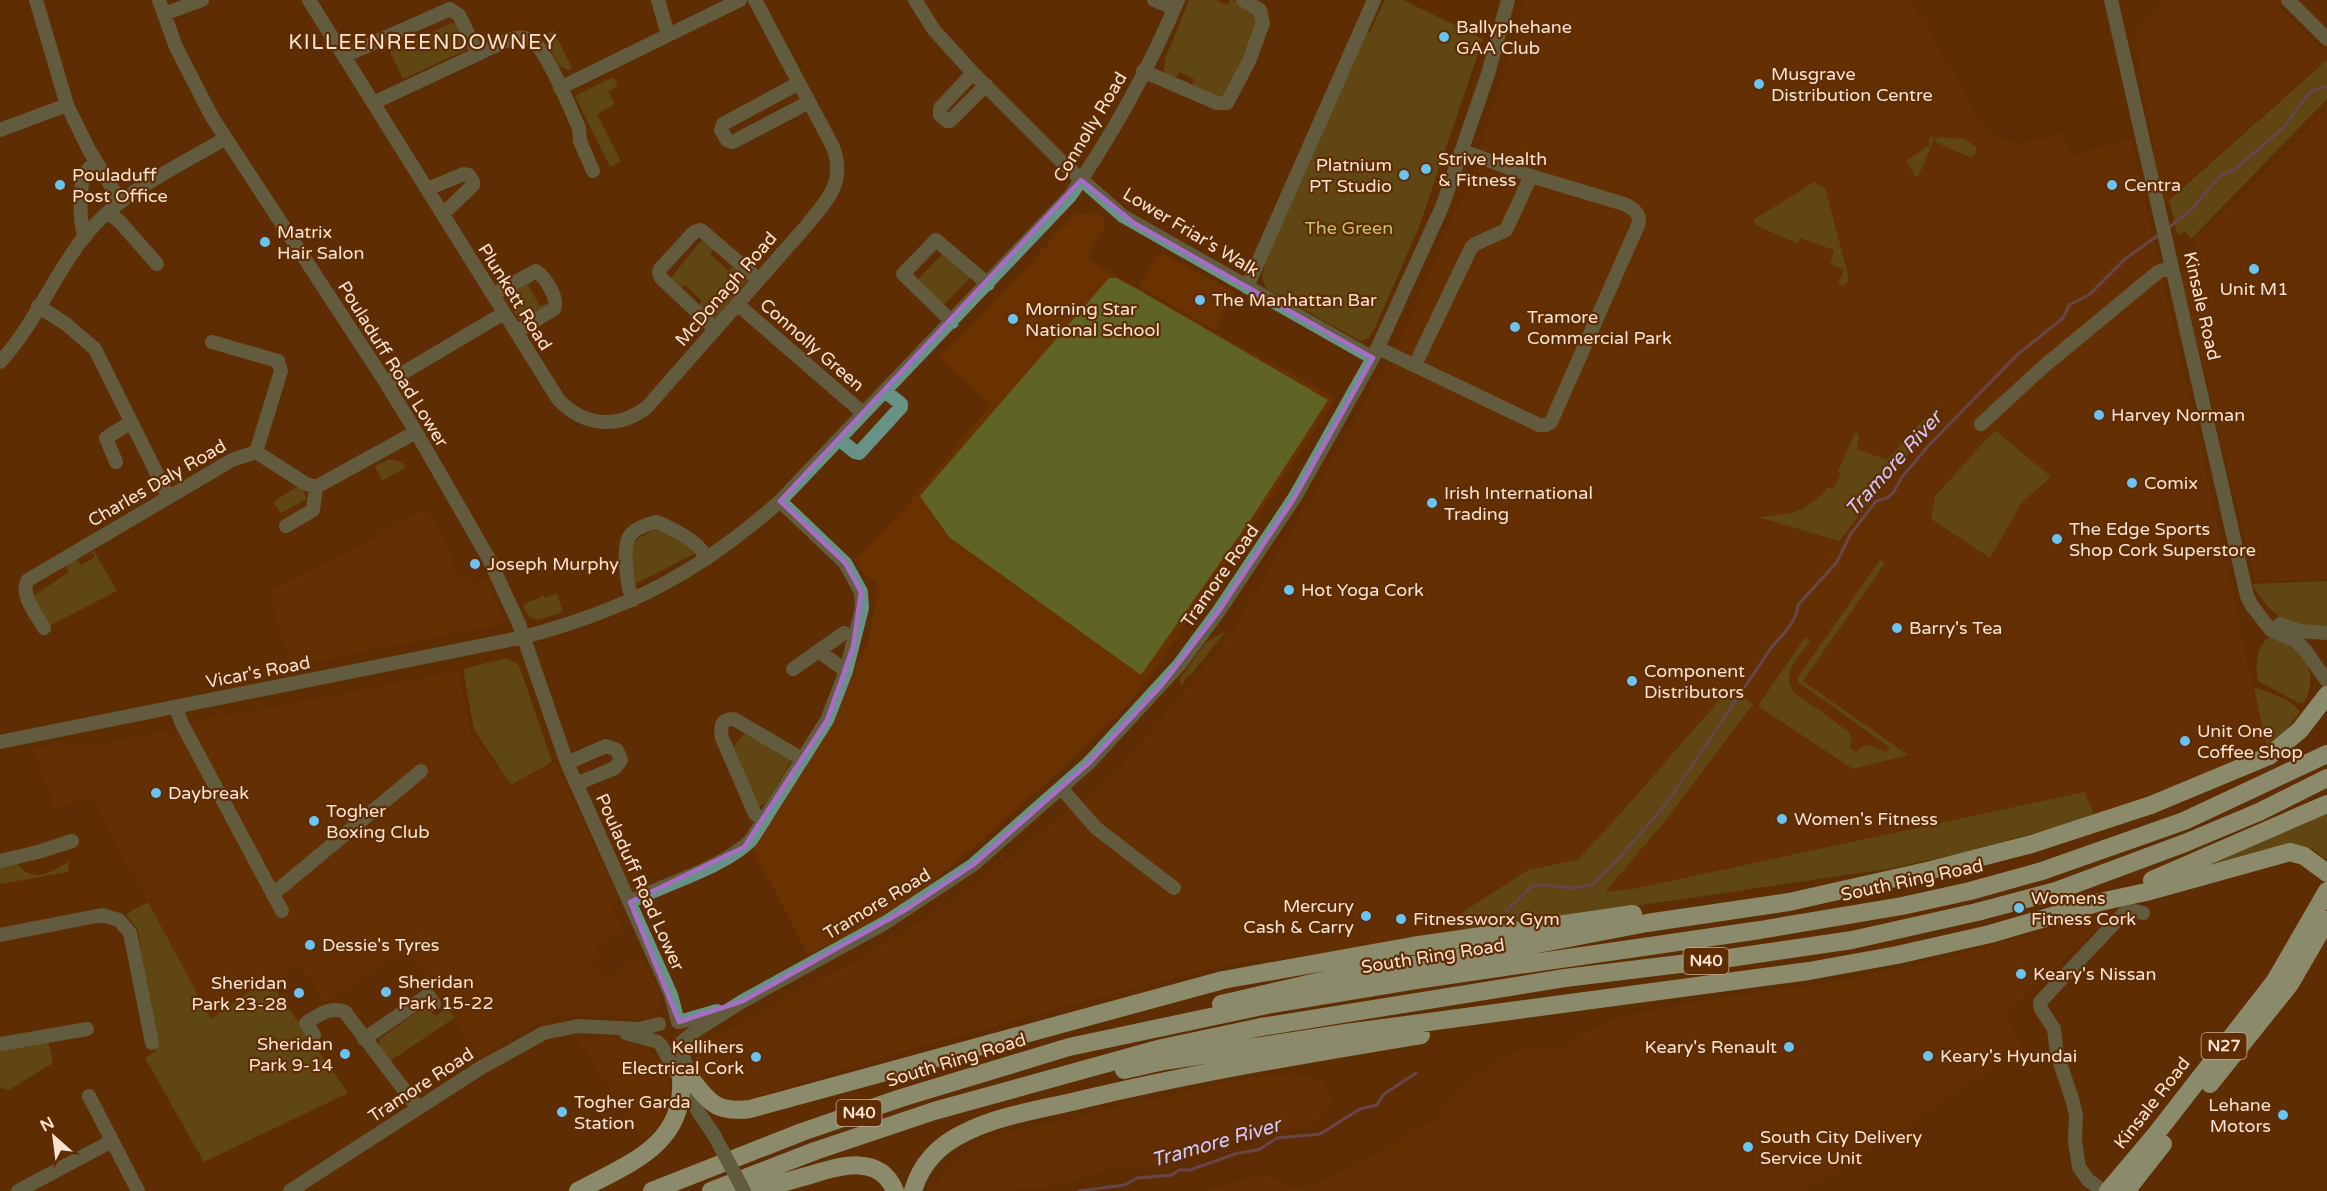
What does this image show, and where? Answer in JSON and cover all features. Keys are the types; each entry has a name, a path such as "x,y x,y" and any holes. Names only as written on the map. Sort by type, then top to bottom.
{"highway":[{"path":"1069,1047 1245,997 1338,977 1496,952 1647,923 1788,902 1994,854 2087,827 2151,805 2269,756 2291,739 2327,695"},
{"name":"South Ring Road","path":"652,1191 802,1132 912,1095 1069,1047 1267,1005 1416,980 1760,930 1902,906 1970,891 2042,871 2184,820 2324,756"},
{"name":"N40","path":"711,1191 815,1151 934,1111 1162,1048 1262,1027 1565,978 1729,958 1841,941 1977,912 2056,891 2185,843 2259,812 2327,778"},
{"path":"2100,902 2270,831 2327,804"},
{"path":"934,1111 1164,1061 1346,1033 1809,971 1897,955 1990,934 2100,902 2146,892 2290,852 2304,856 2327,873"},
{"path":"686,1079 713,1105 729,1110 750,1109 1103,1011 1234,978 1525,928 1876,883"},
{"name":"Kinsale Road","path":"2108,1191 2156,1134 2275,981 2327,891"},
{"name":"Kinsale Road","path":"2127,1191 2290,984 2327,920"},
{"path":"913,1191 920,1174 937,1151 965,1132 993,1122 1226,1068 1551,1014 1667,990"},
{"path":"1065,1074 1258,1037 1401,1014 1519,1001 1643,993"},
{"path":"578,1191 638,1158 659,1143 668,1133 677,1114 686,1079"},
{"path":"756,1191 841,1166 857,1164 872,1167 884,1175 894,1191"}],"street":[{"path":"36,0 67,105 96,163 121,202"},
{"name":"Pouladuff Road Lower","path":"159,0 191,78 226,138 386,383 489,559 524,637 567,763 670,995 670,1022"},
{"path":"164,14 202,0"},
{"name":"Plunkett Road","path":"309,0 558,399"},
{"path":"658,0 668,35"},
{"path":"561,88 740,0"},
{"name":"McDonagh Road","path":"558,399 574,413 593,422 609,423 634,416 647,407 821,208 836,184 836,155 755,0"},
{"name":"Lower Friar's Walk","path":"915,0 934,30 974,73 1099,197 1134,223 1247,287 1376,353 1415,366 1539,425 1546,425 1551,422 1640,218 1636,212 1624,204 1531,177"},
{"path":"1154,0 1176,4"},
{"path":"1143,71 1217,103 1227,103 1249,61 1263,23 1260,10 1243,0"},
{"path":"1247,287 1374,0"},
{"name":"Tramore Road","path":"681,1043 698,1029 743,1001 863,936 973,865 1089,763 1179,665 1219,611 1300,490 1376,353 1442,207 1463,151 1488,74 1508,0"},
{"name":"Kinsale Road","path":"2111,0 2247,596 2271,630 2290,638 2305,650 2327,681"},
{"path":"2288,0 2327,39"},
{"name":"Connolly Road","path":"524,637 595,615 656,590 735,540 780,501 1070,196 1094,162 1176,4"},
{"path":"344,56 450,9 459,15 478,54"},
{"path":"374,103 518,37 531,40 542,50 561,88 579,128 580,141 593,171"},
{"path":"974,73 940,108 940,115 947,122 950,121 986,85"},
{"path":"799,83 723,124 721,128 725,137 733,142 809,102"},
{"path":"0,130 67,105"},
{"path":"755,106 765,125"},
{"path":"0,362 10,352 65,263 108,212 226,138"},
{"path":"1415,366 1471,248 1506,230 1531,177 1463,151"},
{"path":"85,237 80,222 84,176 88,169 96,163"},
{"path":"427,189 464,174 474,182 442,213"},
{"path":"108,212 120,222 157,264"},
{"name":"Connolly Green","path":"715,329 661,278 660,269 694,232 701,230 758,279"},
{"path":"952,322 903,274 936,240 988,284"},
{"path":"1981,424 2083,333 2170,260"},
{"path":"493,294 536,271 555,298 557,302 554,309 516,332"},
{"name":"Connolly Green","path":"737,304 863,413"},
{"path":"38,306 77,333 95,349 168,496"},
{"path":"386,383 504,313"},
{"path":"212,342 278,362 281,371 256,452"},
{"path":"839,439 855,452 860,453 901,407 901,404 885,391"},
{"path":"116,462 106,438 131,422"},
{"path":"286,526 313,510 316,487 416,432"},
{"name":"Charles Daly Road","path":"44,628 26,594 25,584 28,580 232,460 256,452 306,484 316,487"},
{"path":"630,902 733,855 751,840 827,720 846,671 860,622 861,592 845,563 780,501"},
{"path":"633,600 627,582 627,542 632,532 657,522 694,544 705,553 706,559"},
{"path":"2262,617 2293,629 2327,633"},
{"path":"793,669 844,633"},
{"name":"Vicar's Road","path":"0,742 524,637"},
{"path":"820,652 846,671"},
{"path":"176,707 181,722 282,911"},
{"path":"764,820 754,814 724,742 720,728 722,722 734,719 802,759"},
{"name":"Pouladuff Road Lower","path":"567,763 606,746 617,750 621,760 618,765 576,784"},
{"path":"273,894 421,771"},
{"path":"1062,789 1096,828 1174,888"},
{"path":"0,861 72,841"},
{"path":"2103,1191 2088,1179 2079,1167 2075,1141 2076,1115 2057,1054 2054,1029 2040,1006 2043,998 2124,913 2134,911 2143,913"},
{"path":"0,935 102,915 119,920 130,933 152,1043"},
{"path":"364,1039 428,994 434,1004"},
{"name":"Tramore Road","path":"291,1191 482,1067 544,1033 578,1026 639,1029 743,1001"},
{"path":"314,1035 306,1023 326,1011 336,1009 345,1012 418,1108"},
{"path":"686,1079 681,1043 684,1029 670,1022 656,1033 659,1044 706,1110 714,1135 744,1191"},
{"name":"Tramore Road","path":"614,1028 659,1044"},
{"path":"0,1044 87,1029"},
{"path":"659,1044 670,1048 681,1043"},
{"path":"89,1096 138,1191"},
{"path":"18,1191 112,1141"}],"highlighted area":[{"path":"1081,180 1134,223 1373,358 1295,497 1219,611 1161,686 1089,763 973,865 907,909 743,1001 679,1022 630,902 744,847 827,720 853,647 861,592 845,563 780,501"}],"shaded area":[{"path":"1525,0 1911,0 1988,134 2018,144 2064,134 2069,157 2131,139 2266,747 2161,793 2095,816 1360,948 1225,965 1060,1007 880,1058 738,1103 720,1098 706,1088 696,1065 695,1046 858,961 956,898 1114,776 1228,639 1305,509 1400,340 1471,177"},
{"path":"2170,0 2273,0 2327,53 2327,59 2163,203 2134,33"},
{"path":"2327,109 2327,580 2255,580 2181,275 2197,254 2213,244 2199,250 2192,240 2246,192"},
{"path":"1096,212 1107,223 1086,258 1214,332 1336,398 1156,668 1123,710 1049,781 917,896 880,919 808,955 752,848 826,734 868,642 876,599 876,582 864,573 854,560 913,499 991,405 940,358 1076,214"},
{"path":"1164,254 1234,292 1214,330 1139,286 1157,256"},
{"path":"428,508 456,561 451,565 456,575 469,574 477,584 487,579 503,619 494,625 290,666 269,592 377,537"},
{"path":"459,671 471,732 511,786 555,763 618,897 613,906 623,931 595,948 598,955 590,959 603,980 640,957 645,967 649,969 661,994 660,1006 652,1016 635,1020 610,1015 563,1015 546,1019 480,1056 406,949 325,1003 299,964 274,981 273,988 268,980 211,1019 90,795 55,810 32,748 100,742 101,747 102,744 169,730 183,753 175,734 196,722"},
{"path":"2118,910 2004,1015 2024,1048 1805,1191 1199,1191 1265,1175 1298,1190 1350,1168 1434,1120 1475,1077 1514,1052 1550,1046 1558,1050 1613,1018 1709,1000 1842,981 1954,956"},
{"path":"595,1037 619,1038 645,1048 668,1072 671,1089 665,1110 659,1125 643,1141 579,1041"},
{"path":"1293,1074 1325,1080 1332,1102 1312,1126 1196,1146 1153,1166 1117,1166 1059,1185 1010,1191 931,1191 949,1166 986,1138 1251,1077"}],"green space":[{"path":"1189,0 1216,0 1227,5 1230,0 1233,0 1249,9 1256,19 1257,24 1227,93 1223,96 1214,97 1191,88 1194,79 1179,72 1174,81 1164,71 1165,59"},
{"name":"The Green","path":"1385,0 1403,0 1483,39 1419,227 1374,330 1369,338 1360,341 1266,288 1262,278 1265,263 1367,31 1370,32"},
{"path":"451,23 457,24 468,47 464,51 403,79 390,52"},
{"path":"553,30 572,68 568,70 559,66 544,35"},
{"path":"2327,60 2327,99 2191,239 2185,231 2178,236 2169,200"},
{"path":"613,77 618,86 608,91 615,104 597,114 621,161 610,167 575,96"},
{"path":"1930,137 1935,137 1918,177 1915,176 1906,161 1930,145 1928,142"},
{"path":"1937,137 1965,139 1976,147 1976,152 1972,158 1935,142"},
{"path":"1814,182 1825,188 1848,275 1848,282 1843,286 1838,283 1844,270 1830,264 1834,250 1800,238 1797,243 1757,226 1753,220"},
{"path":"705,240 716,248 710,254 729,271 735,264 748,279 713,320 697,307 702,301 685,285 679,291 670,279 699,243"},
{"path":"943,253 970,278 942,307 915,282"},
{"path":"533,278 535,280 528,285 540,306 547,303 548,306 522,322 505,296 507,292"},
{"path":"1109,278 1116,278 1137,289 1328,400 1253,516 1141,675 949,537 920,496"},
{"path":"1924,419 1931,425 1839,541 1758,517 1797,511 1812,503 1827,488 1833,488 1841,474 1838,471 1856,431 1859,437 1857,449 1887,460"},
{"path":"1995,430 2051,477 2022,502 1990,558 1931,519 1935,496"},
{"path":"390,459 401,462 406,467 382,481 375,466"},
{"path":"297,487 303,491 307,499 281,513 273,502"},
{"path":"658,529 686,543 696,553 633,585 631,550 639,539"},
{"path":"94,551 117,591 49,626 33,596 69,572 65,565 77,559 81,565 95,557 92,552"},
{"path":"1880,560 1885,563 1803,681 1908,755 1853,769 1758,706 1805,637 1810,641 1796,659 1790,672 1790,685 1794,692 1849,732 1852,740 1849,747 1856,752 1868,745 1886,752 1889,747 1798,682 1798,677"},
{"path":"2327,581 2327,626 2301,624 2282,618 2274,613 2252,584"},
{"path":"557,594 563,612 538,620 530,617 523,606 543,595 545,598"},
{"path":"1226,631 1181,685 1180,678 1206,642"},
{"path":"2274,636 2292,643 2307,663 2310,687 2304,703 2299,703 2258,681 2257,662 2260,648 2263,642"},
{"path":"506,658 518,664 552,762 511,785 474,730 463,669"},
{"path":"2254,687 2292,703 2300,712 2286,730 2266,745"},
{"path":"1730,688 1753,704 1665,821 1605,892 1633,889 2084,792 2095,816 1966,852 1888,869 1465,931 1455,920 1466,910 1528,870 1577,860"},
{"path":"746,731 790,757 791,761 766,803 760,806 756,805 732,749"},
{"path":"2327,811 2327,860 2314,850 2302,846 2212,868 2209,865"},
{"path":"69,862 68,872 0,884 0,866 17,863 29,874 35,875 48,873"},
{"path":"148,902 211,1019 268,979 348,1093 204,1162 145,1058 156,1051 138,930 126,914"},
{"path":"447,1007 454,1018 390,1061 379,1045 380,1039 421,1009 429,1010 436,1016"},
{"path":"48,1041 53,1063 9,1090 0,1088 0,1048"}],"waterway":[{"name":"Tramore River","path":"2168,228 2191,210 2221,175 2233,171 2283,128 2310,92 2327,86"},
{"name":"Tramore River","path":"1506,911 1532,886 1569,888 1592,885 1611,867 1666,804 1771,648 1792,623 1798,605 1837,562 1850,535 1876,501 1887,498 1893,493 1902,477 1930,444 2018,354 2063,318 2069,305 2089,295 2125,259 2160,234"},
{"name":"Tramore River","path":"1079,1191 1125,1185 1137,1178 1172,1175 1179,1170 1190,1170 1238,1153 1258,1150 1277,1138 1320,1134 1360,1109 1377,1105 1384,1094 1416,1073"}],"place":[{"name":"Ballyphehane GAA Club","path":"1444,37"},
{"name":"Musgrave Distribution Centre","path":"1759,84"},
{"name":"Strive Health & Fitness","path":"1426,169"},
{"name":"Platnium PT Studio","path":"1404,175"},
{"name":"Pouladuff Post Office","path":"60,185"},
{"name":"Centra","path":"2112,185"},
{"name":"Matrix Hair Salon","path":"265,242"},
{"name":"Unit M1","path":"2254,269"},
{"name":"The Manhattan Bar","path":"1200,300"},
{"name":"Morning Star National School","path":"1013,319"},
{"name":"Tramore Commercial Park","path":"1515,327"},
{"name":"Harvey Norman","path":"2099,415"},
{"name":"Comix","path":"2132,483"},
{"name":"Irish International Trading","path":"1432,503"},
{"name":"The Edge Sports Shop Cork Superstore","path":"2057,539"},
{"name":"Joseph Murphy","path":"475,564"},
{"name":"Hot Yoga Cork","path":"1289,590"},
{"name":"Barry's Tea","path":"1897,628"},
{"name":"Component Distributors","path":"1632,681"},
{"name":"Unit One Coffee Shop","path":"2185,741"},
{"name":"Daybreak","path":"156,793"},
{"name":"Women's Fitness","path":"1782,819"},
{"name":"Togher Boxing Club","path":"314,821"},
{"name":"Womens Fitness Cork","path":"2019,908"},
{"name":"Mercury Cash & Carry","path":"1366,916"},
{"name":"Fitnessworx Gym","path":"1401,919"},
{"name":"Dessie's Tyres","path":"310,945"},
{"name":"Keary's Nissan","path":"2021,974"},
{"name":"Sheridan Park 15-22","path":"386,992"},
{"name":"Sheridan Park 23-28","path":"299,993"},
{"name":"Keary's Renault","path":"1789,1047"},
{"name":"Sheridan Park 9-14","path":"345,1054"},
{"name":"Keary's Hyundai","path":"1928,1056"},
{"name":"Kellihers Electrical Cork","path":"756,1057"},
{"name":"Togher Garda Station","path":"562,1112"},
{"name":"Lehane Motors","path":"2283,1115"},
{"name":"South City Delivery Service Unit","path":"1748,1147"}],"district":[{"name":"KILLEENREENDOWNEY","path":"423,42"}]}
